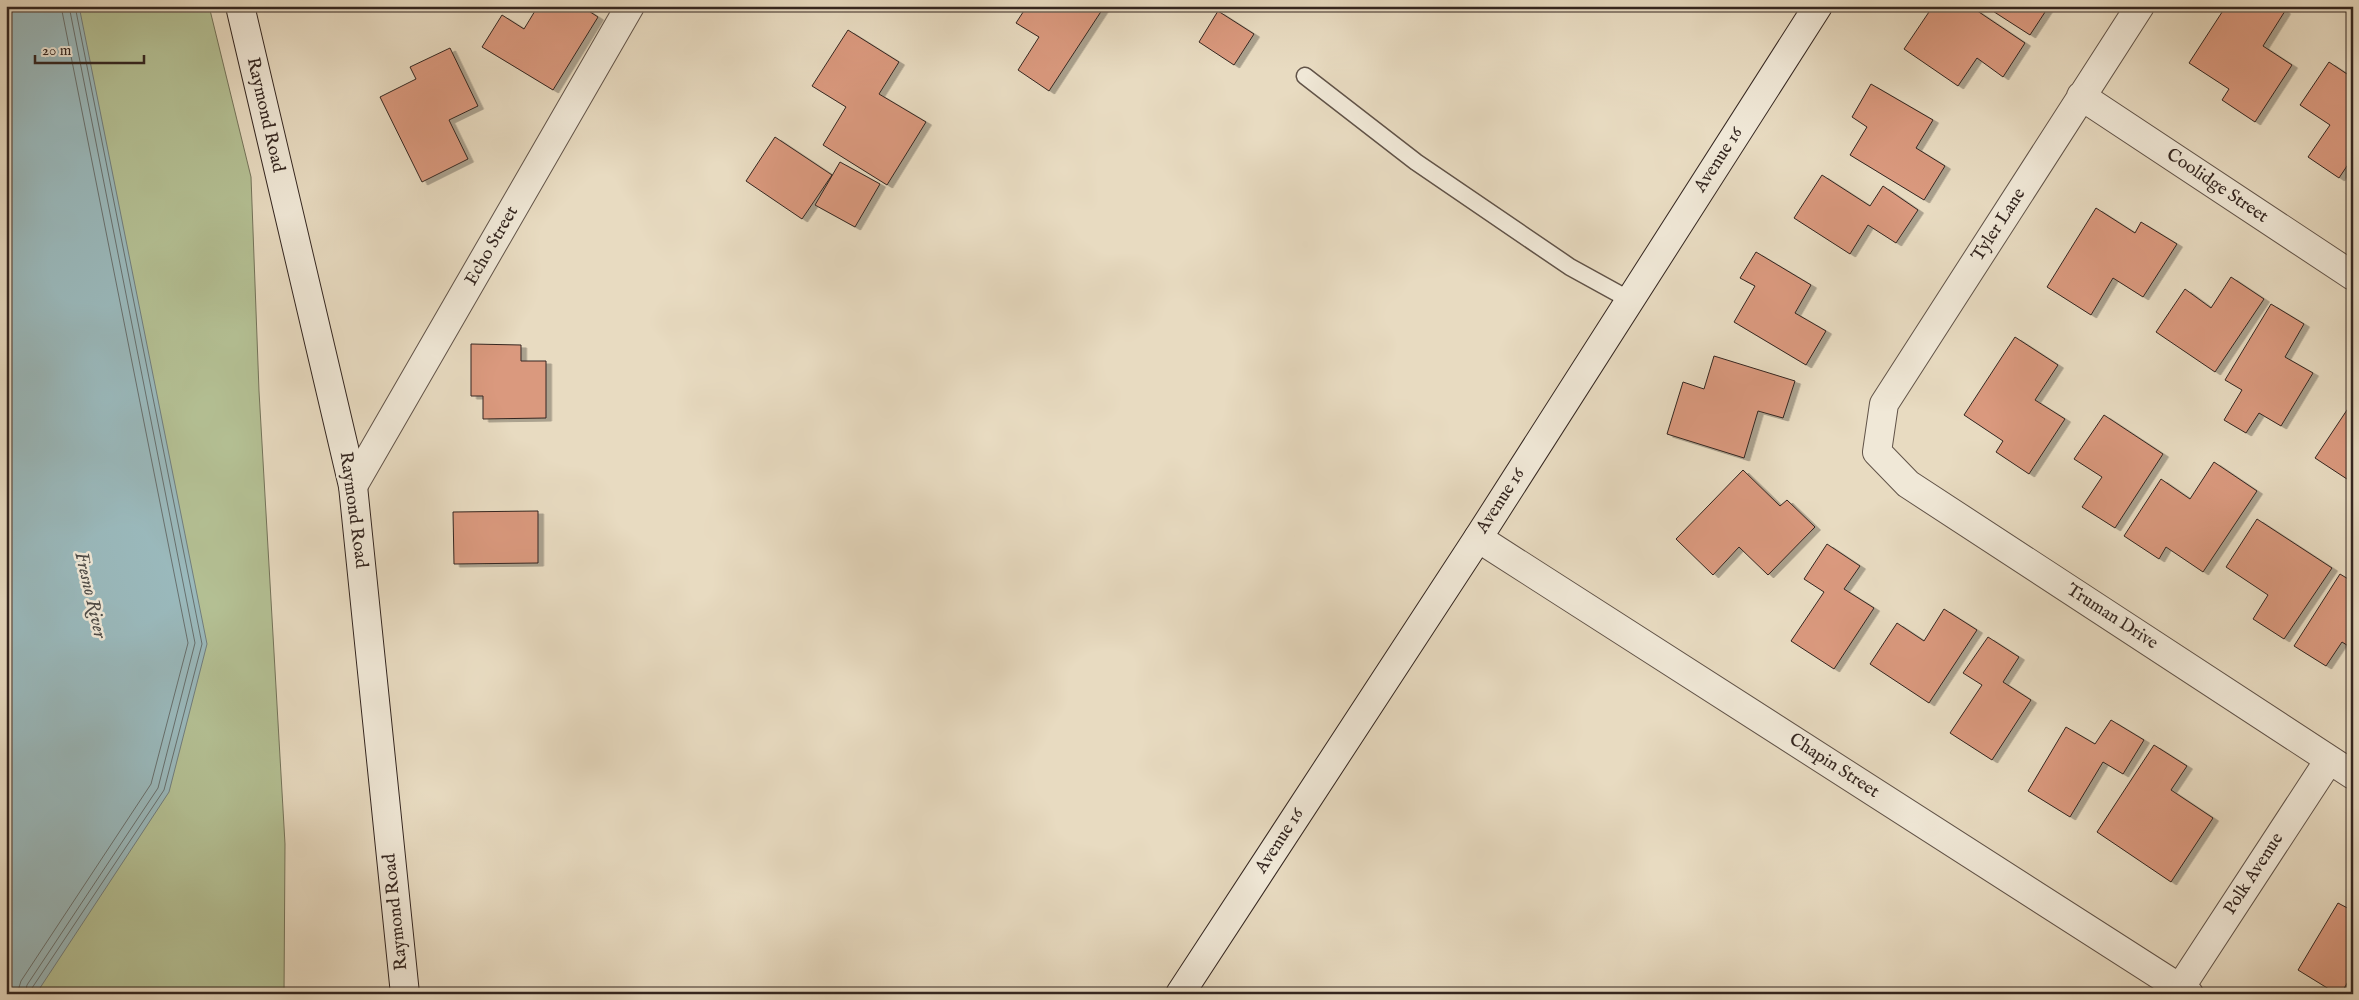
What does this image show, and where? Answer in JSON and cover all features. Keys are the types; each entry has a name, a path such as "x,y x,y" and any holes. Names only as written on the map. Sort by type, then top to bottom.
{"street":[{"name":"Raymond Road","path":"240,6 354,486 405,994"},
{"name":"Echo Street","path":"354,486 630,6"},
{"name":"Avenue 16","path":"1180,994 1478,538 1818,6"},
{"name":"Tyler Lane","path":"1877,452 1884,404 2140,6"},
{"name":"Coolidge Street","path":"2081,96 2353,276"},
{"name":"Truman Drive","path":"1877,452 1908,484 2353,775"},
{"name":"Chapin Street","path":"1478,538 2185,991"},
{"name":"Polk Avenue","path":"2185,991 2329,760"}],"lane":[{"path":"1304,76 1432,173 1570,267 1630,300"}],"green space":[{"path":"6,6 209,6 251,177 259,391 285,844 284,994 6,994"}],"water":[{"name":"Fresno River","path":"6,6 79,6 207,644 169,792 36,994 6,994"}],"building":[{"path":"538,6 581,6 598,17 553,90 482,47 502,15 524,29"},
{"path":"1027,6 1104,7 1049,91 1018,70 1039,37 1016,23"},
{"path":"1933,6 1970,6 2025,43 2003,77 1977,58 1958,86 1904,49"},
{"path":"1985,6 2049,6 2030,35"},
{"path":"2226,6 2277,6 2285,11 2263,46 2292,65 2255,122 2222,100 2229,89 2189,63"},
{"path":"1218,11 1254,34 1234,65 1199,42"},
{"path":"848,30 899,62 879,94 926,122 887,185 823,145 846,107 812,86"},
{"path":"450,48 478,106 449,120 468,159 422,182 380,97 416,79 410,67"},
{"path":"2329,62 2353,78 2353,157 2339,178 2308,157 2330,125 2300,105"},
{"path":"1871,84 1933,120 1916,148 1945,166 1924,200 1850,155 1867,127 1852,117"},
{"path":"775,137 832,175 802,219 746,181"},
{"path":"840,162 880,184 855,227 815,205"},
{"path":"1822,175 1870,206 1883,186 1918,210 1896,243 1868,225 1850,254 1794,218"},
{"path":"2096,208 2135,233 2141,222 2177,244 2143,297 2113,278 2091,315 2047,287"},
{"path":"1756,252 1811,285 1795,313 1826,331 1806,365 1734,322 1755,286 1740,278"},
{"path":"2231,277 2264,299 2215,372 2156,332 2185,289 2211,308"},
{"path":"2271,304 2304,324 2285,357 2313,373 2281,426 2259,413 2246,433 2224,420 2242,390 2225,380"},
{"path":"2015,337 2058,365 2035,400 2065,419 2029,474 1996,452 2003,441 1964,415"},
{"path":"471,344 521,345 521,361 546,361 546,418 483,419 483,396 471,396"},
{"path":"1714,356 1795,381 1783,418 1758,411 1744,458 1667,434 1683,382 1704,389"},
{"path":"2353,401 2353,483 2315,458"},
{"path":"2104,415 2163,454 2115,528 2082,507 2102,477 2074,459"},
{"path":"2214,462 2257,491 2203,572 2166,547 2159,559 2124,536 2161,479 2190,499"},
{"path":"1743,470 1780,506 1787,500 1815,527 1768,575 1739,547 1713,575 1676,539"},
{"path":"538,511 538,563 454,564 453,512"},
{"path":"2257,519 2332,568 2284,639 2253,619 2268,595 2226,567"},
{"path":"1827,544 1860,566 1844,589 1874,608 1834,669 1791,641 1824,592 1804,579"},
{"path":"2340,574 2353,582 2353,649 2342,642 2326,666 2294,646"},
{"path":"1944,609 1977,630 1929,703 1870,664 1897,623 1924,641"},
{"path":"1988,637 2019,657 2003,682 2031,700 1992,760 1950,733 1982,685 1963,673"},
{"path":"2111,720 2144,740 2123,774 2103,762 2070,817 2028,791 2066,727 2095,744"},
{"path":"2154,745 2187,766 2171,790 2213,818 2171,882 2097,832"},
{"path":"2338,903 2353,911 2353,980 2350,978 2341,994 2337,994 2298,970"}]}
